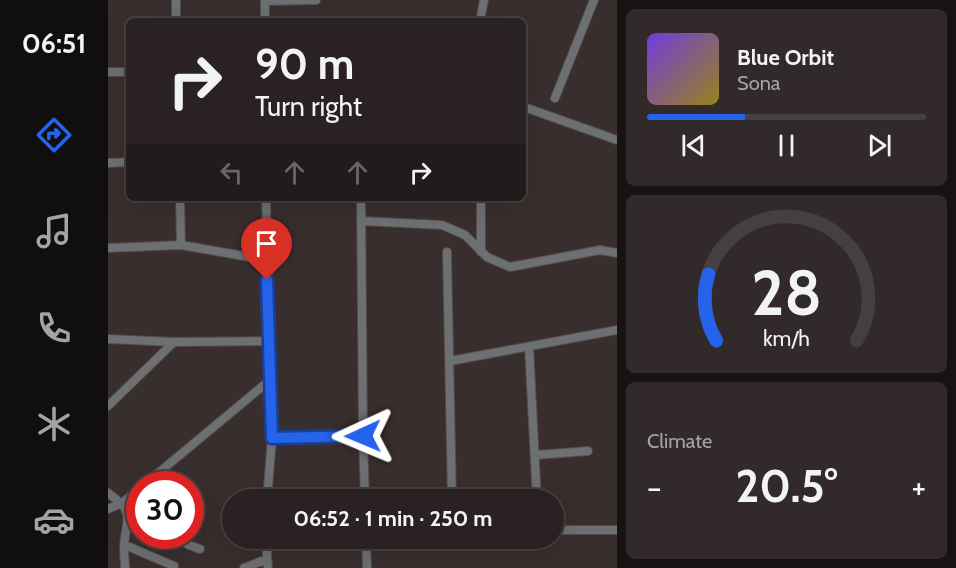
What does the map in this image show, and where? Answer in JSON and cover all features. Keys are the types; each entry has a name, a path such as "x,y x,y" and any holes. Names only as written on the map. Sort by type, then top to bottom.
{"street":[{"path":"176,0 176,18"},
{"path":"265,18 265,0 316,0"},
{"path":"481,18 484,0"},
{"path":"555,98 594,0"},
{"path":"108,72 126,72"},
{"path":"526,108 617,140"},
{"path":"108,163 126,162"},
{"path":"180,201 181,245"},
{"path":"266,201 272,438 268,489"},
{"path":"361,201 365,489"},
{"path":"481,201 481,252"},
{"path":"362,221 442,225 465,236 487,257 510,267 600,250 617,253"},
{"path":"108,248 181,245 267,260"},
{"path":"447,252 452,489"},
{"path":"450,361 617,330"},
{"path":"108,339 174,342 269,341"},
{"path":"108,405 174,342"},
{"path":"529,347 537,489"},
{"path":"161,471 270,380"},
{"path":"272,438 363,436"},
{"path":"536,455 588,451"},
{"path":"108,494 122,503 127,511 125,568"},
{"path":"108,509 126,501"},
{"path":"564,530 617,530"},
{"path":"125,545 174,566"},
{"path":"267,549 268,568"},
{"path":"366,549 367,568"},
{"path":"244,568 267,559"}],"route":[{"path":"267,280 272,438 363,436"}]}
